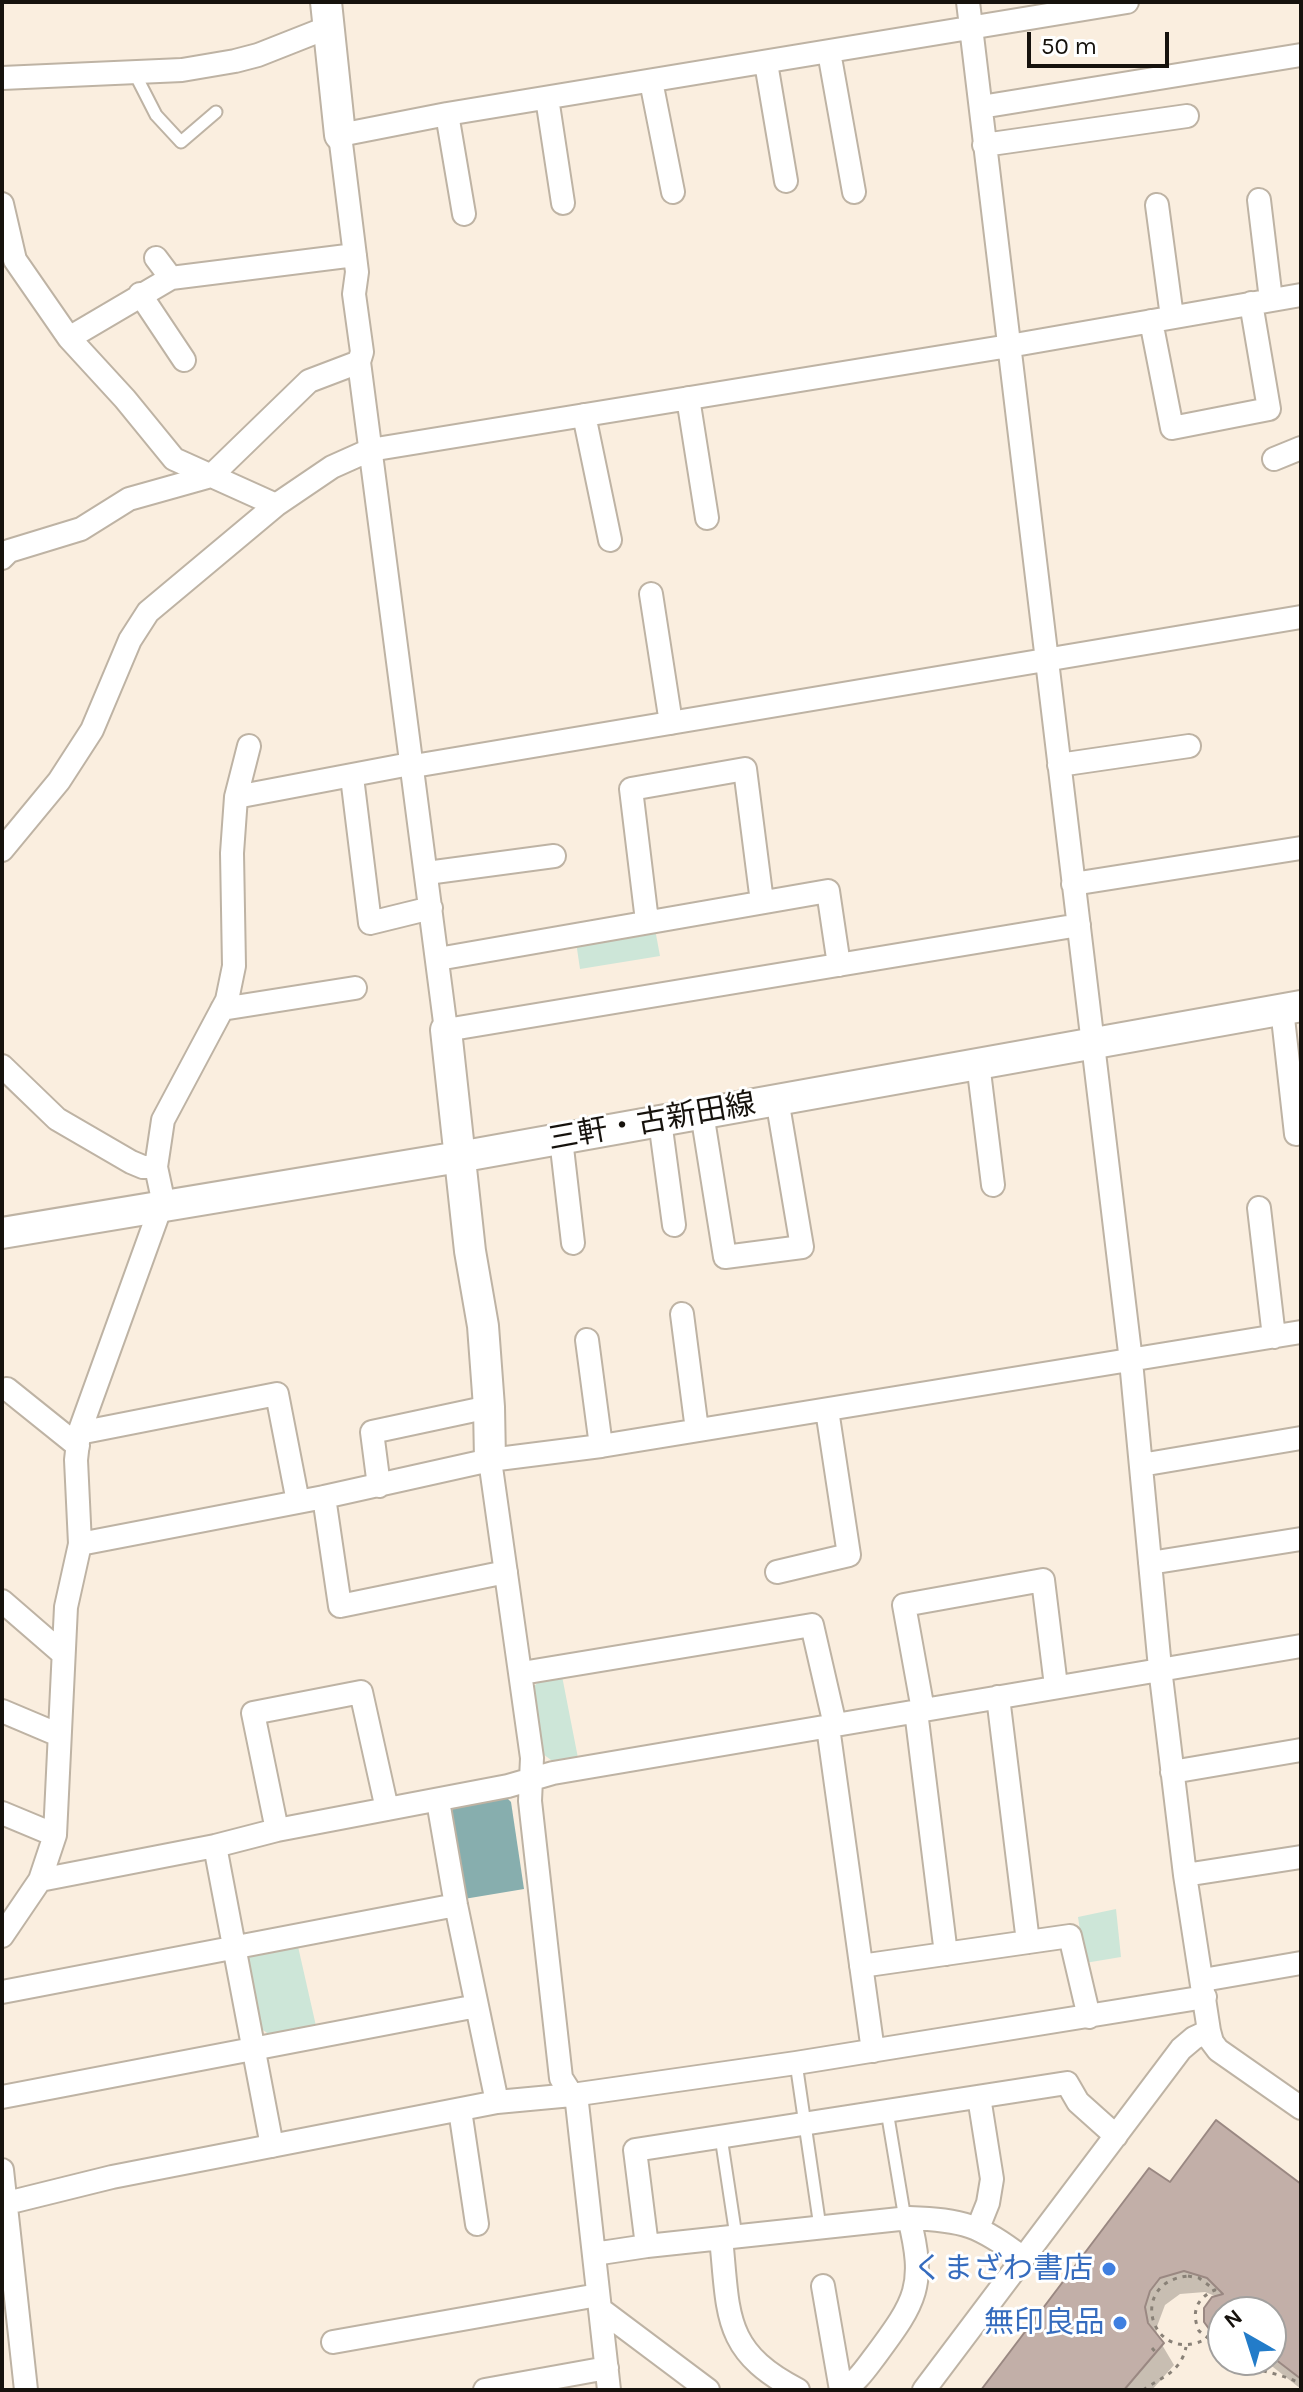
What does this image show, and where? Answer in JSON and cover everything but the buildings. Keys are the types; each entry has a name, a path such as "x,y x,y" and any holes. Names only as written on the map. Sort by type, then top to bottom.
{"street":[{"path":"968,2 1131,1361 1172,1772 1209,2031 1218,2050 1301,2108"},
{"path":"340,135 447,114 1127,2"},
{"path":"2,78 182,70 235,61 328,14 355,255 354,294 362,352 359,362 483,1326 490,1460 532,1758 530,1801 561,2078 577,2103 608,2379 485,2390"},
{"path":"829,52 854,192"},
{"path":"981,107 1301,55"},
{"path":"766,63 786,181"},
{"path":"651,81 673,192"},
{"path":"547,98 563,203"},
{"path":"447,114 464,214"},
{"path":"984,145 1187,116"},
{"path":"1157,205 1162,319 1172,428 1269,409 1261,302 1259,200"},
{"path":"2,204 15,260 69,338 174,459 276,505"},
{"path":"69,338 171,278 355,255"},
{"path":"156,258 171,278"},
{"path":"140,294 184,360"},
{"path":"2,850 59,781 92,730 130,640 148,612 276,505 332,467 370,450 1301,295"},
{"path":"2,558 9,551 81,529 129,499 211,476 309,381 359,362"},
{"path":"688,398 707,518"},
{"path":"584,415 610,540"},
{"path":"1274,459 1301,448"},
{"path":"651,594 671,723"},
{"path":"236,797 410,764 420,765 1301,617"},
{"path":"2,1936 10,1907 40,1880 55,1835 62,1653 66,1607 80,1544 76,1460 79,1439 161,1206 156,1167 163,1120 227,1000 234,966 232,853 236,797 249,746"},
{"path":"1059,765 1189,746"},
{"path":"647,921 631,789 745,769 762,902"},
{"path":"352,777 370,923 431,908"},
{"path":"1073,884 1301,848"},
{"path":"427,873 554,856"},
{"path":"438,959 828,891 839,965"},
{"path":"446,1030 1079,925"},
{"path":"222,1009 355,988"},
{"path":"1292,1007 1296,1134 1301,1133"},
{"name":"三軒・古新田線","path":"2,1233 459,1157 1292,1007"},
{"path":"978,1063 993,1185"},
{"path":"2,1066 57,1119 131,1162 143,1167 156,1167"},
{"path":"702,1113 725,1257 802,1247 777,1099"},
{"path":"660,1121 674,1225"},
{"path":"561,1139 573,1243"},
{"path":"1259,1208 1274,1337"},
{"path":"682,1314 697,1430"},
{"path":"80,1544 379,1486 490,1460 601,1446 1301,1332"},
{"path":"587,1340 601,1446"},
{"path":"7,1389 79,1439 277,1394 298,1502"},
{"path":"379,1486 372,1432 489,1407"},
{"path":"777,1572 849,1555 827,1410"},
{"path":"1141,1465 1301,1438"},
{"path":"324,1497 340,1606 506,1572"},
{"path":"1150,1563 1301,1539"},
{"path":"946,1954 904,1605 1043,1580 1056,1686"},
{"path":"2,1602 62,1653"},
{"path":"522,1673 812,1625 832,1726 873,2051"},
{"path":"40,1880 215,1846 277,1830 438,1801 553,1773 1301,1646"},
{"path":"277,1830 253,1713 361,1692 387,1809"},
{"path":"998,1697 1028,1942"},
{"path":"2,1711 59,1735"},
{"path":"1172,1772 1301,1750"},
{"path":"438,1801 497,2102"},
{"path":"2,1813 55,1835"},
{"path":"215,1846 272,2146"},
{"path":"1185,1875 1301,1857"},
{"path":"2,1992 456,1905"},
{"path":"861,1966 1070,1936 1089,2017"},
{"path":"4,2188 112,2177 497,2102 572,2095 796,2063 1089,2017 1301,1963"},
{"path":"2,2097 477,2006"},
{"path":"924,2390 1181,2049 1209,2031"},
{"path":"647,2246 635,2150 1067,2083 1078,2102 1116,2136"},
{"path":"978,2228 988,2203 992,2179 979,2097"},
{"path":"460,2110 477,2224"},
{"path":"2,2170 26,2390"},
{"path":"594,2254 907,2218 936,2219 978,2228 1023,2258"},
{"path":"823,2286 841,2390 862,2374 911,2302 916,2287 917,2260 907,2218"},
{"path":"728,2237 729,2320 741,2346 762,2367 798,2390"},
{"path":"333,2342 599,2302 708,2390"}],"lane":[{"path":"134,71 156,115 181,142 216,112"},
{"path":"796,2063 820,2227"},
{"path":"887,2111 907,2218"},
{"path":"721,2137 728,2237"}],"path":[{"path":"1207,2337 1199,2331 1195,2311 1199,2300 1215,2290 1199,2278 1177,2277 1159,2288 1151,2309 1152,2319 1164,2338 1186,2346 1207,2338"},
{"path":"1143,2390 1173,2372 1180,2364 1186,2346"},
{"path":"1152,2348 1158,2355"}],"green space":[{"path":"655,929 660,956 580,969 576,942"},
{"path":"562,1676 578,1758 555,1763 543,1754 533,1687 542,1679"},
{"path":"1116,1909 1121,1957 1085,1963 1078,1917"},
{"path":"297,1942 316,2026 270,2035 260,2028 248,1959 255,1949"}],"water":[{"path":"503,1794 511,1802 524,1889 464,1899 449,1815 456,1805"}],"place":[{"name":"くまざわ書店","path":"1109,2269"},
{"name":"無印良品","path":"1120,2323"}]}
